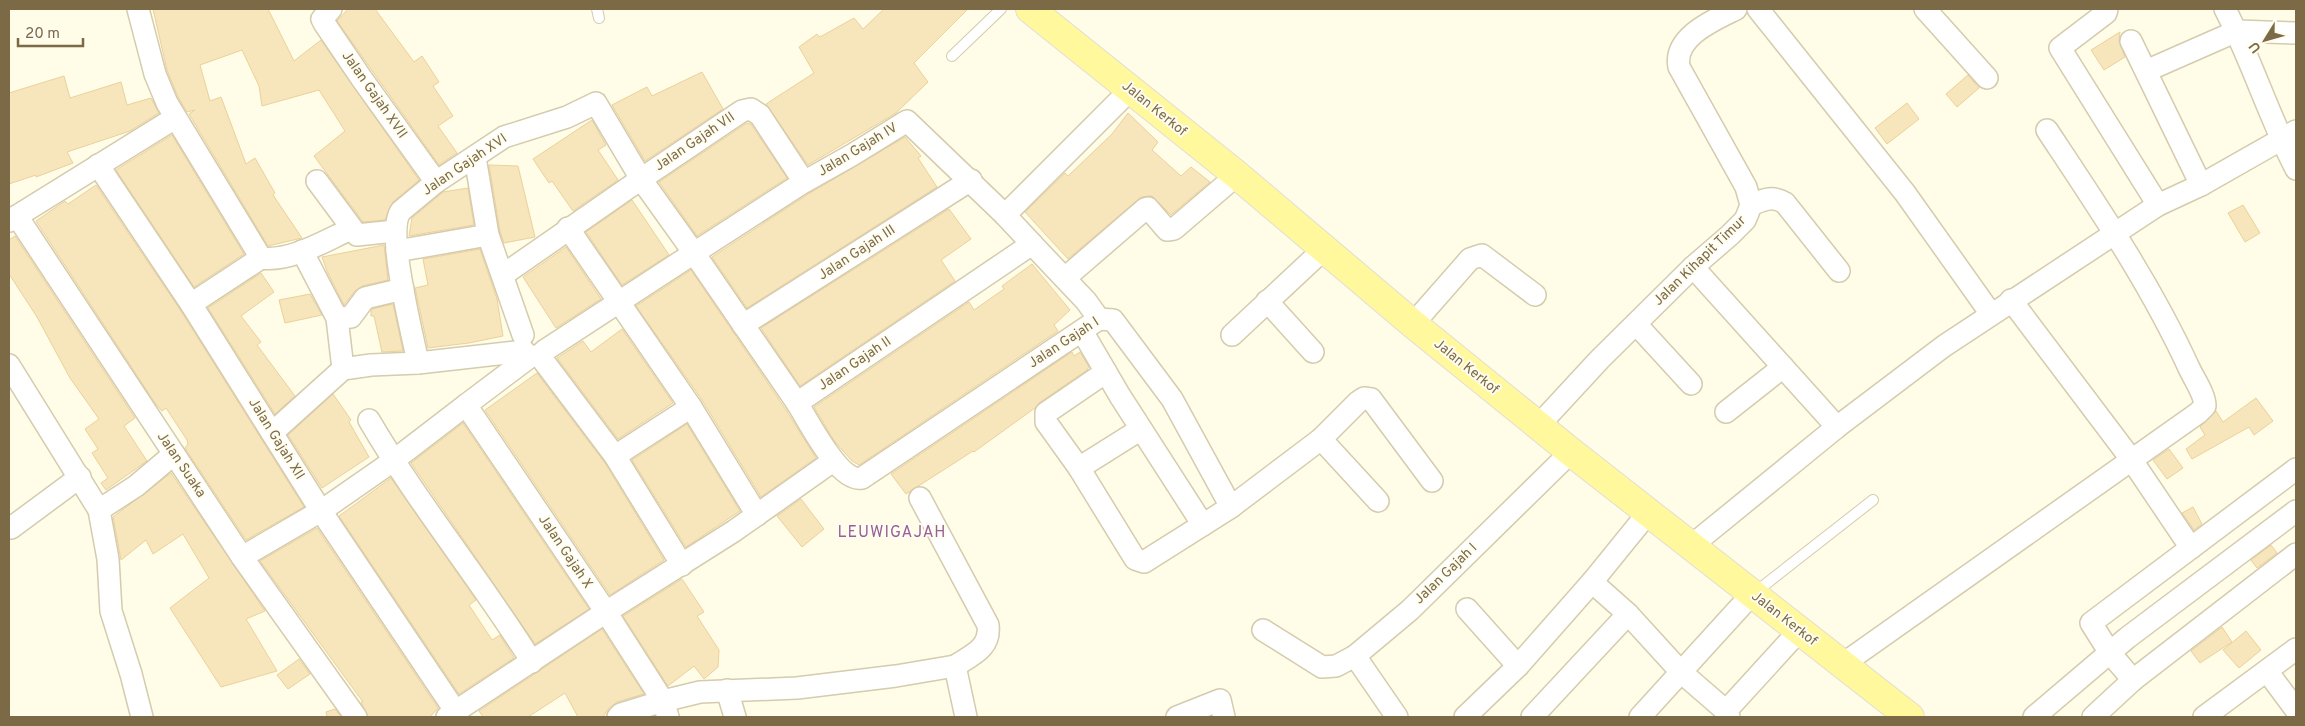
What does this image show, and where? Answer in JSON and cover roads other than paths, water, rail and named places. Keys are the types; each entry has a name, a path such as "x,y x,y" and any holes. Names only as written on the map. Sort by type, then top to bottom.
{"main road":[{"name":"Jalan Kerkof","path":"1030,9 1237,176 1538,426 1910,717"}],"street":[{"path":"138,9 156,74 176,118 261,258"},
{"name":"Jalan Gajah XVII","path":"331,9 322,19 324,23 436,182"},
{"path":"1758,9 1905,193 1991,314"},
{"path":"1925,9 1988,78"},
{"path":"2106,9 2106,13 2060,48 2158,205"},
{"path":"2225,9 2289,136 2296,169"},
{"name":"Jalan Kihapit Timur","path":"1538,426 1693,267 1745,220 1751,205 1746,187 1708,122 1679,67 1678,60 1682,46 1688,38 1729,10"},
{"path":"2146,72 2236,31 2296,33"},
{"path":"2131,41 2201,185"},
{"path":"1098,319 1086,301 1005,215 1130,90"},
{"name":"Jalan Gajah XVI","path":"396,241 398,215 436,182 504,137 567,117 596,103 641,179"},
{"name":"Jalan Gajah VII","path":"641,179 742,111 751,109 760,116 804,182"},
{"path":"13,219 176,118"},
{"name":"Jalan Gajah IV","path":"694,252 804,182 852,156 907,121 971,180 1005,215"},
{"path":"1843,664 2198,413 2205,403 2156,303 2116,234 2047,130"},
{"path":"1691,546 1837,427 1944,346 2011,300 2116,234 2158,205 2201,185 2289,136"},
{"path":"475,157 488,235 532,350 615,456 682,565"},
{"name":"Jalan Gajah XII","path":"98,165 191,304 452,715"},
{"path":"1065,278 1144,209 1148,208 1167,230 1174,229 1237,176"},
{"path":"503,275 641,179 694,252 797,403"},
{"name":"Jalan Gajah III","path":"743,326 971,180"},
{"path":"317,181 351,229 360,236 396,241 488,235"},
{"path":"1751,205 1771,198 1785,203 1839,271"},
{"name":"Jalan Suaka","path":"13,219 67,295 242,557 340,698 356,717"},
{"path":"568,228 621,302 692,408 757,515"},
{"path":"191,304 261,258 271,259 302,252 351,229"},
{"path":"396,241 403,289 418,363"},
{"name":"Jalan Gajah II","path":"797,403 1032,244"},
{"path":"1232,335 1324,248"},
{"path":"302,252 337,318 342,370"},
{"path":"242,557 321,511 393,461 466,405 532,350 621,302 694,252"},
{"path":"1413,324 1470,259 1478,255 1482,255 1535,295"},
{"path":"1693,267 1837,427"},
{"path":"337,318 351,317 365,298 403,289"},
{"path":"2011,300 2131,459 2191,548"},
{"path":"1266,301 1312,352"},
{"name":"Jalan Gajah I","path":"797,403 833,461 854,478 862,478 1098,319 1113,320 1172,399 1231,507"},
{"path":"1636,324 1691,384"},
{"path":"1082,331 1141,429 1203,525"},
{"path":"272,434 342,370 371,365 418,363 532,350"},
{"path":"9,364 99,510 108,559 111,611 131,674 142,717"},
{"path":"1726,412 1782,367"},
{"path":"1106,372 1046,413 1046,422 1079,468 1135,559 1139,562 1144,562 1231,507 1321,439 1364,398 1371,398 1432,481"},
{"name":"Jalan Gajah X","path":"466,405 606,612 665,709"},
{"path":"615,456 692,408"},
{"path":"369,420 393,461 508,623 532,662"},
{"path":"1079,468 1141,429"},
{"path":"1321,439 1378,501"},
{"name":"Jalan Gajah I","path":"1262,630 1322,667 1336,666 1355,656 1410,610 1571,452"},
{"path":"99,510 136,486 174,454"},
{"path":"452,715 606,612 682,565 757,515 833,461"},
{"path":"2133,680 2110,653 2092,623 2296,469"},
{"path":"11,528 80,477"},
{"path":"618,717 621,714 665,709 700,692 797,688 896,676 955,666 986,644 989,635 988,625 920,498"},
{"path":"2034,717 2110,653 2296,511"},
{"path":"1465,717 1518,666 1592,582 1648,512"},
{"path":"2093,717 2133,680 2296,554"},
{"path":"1592,582 1628,614 1681,672 1728,714 1799,631"},
{"path":"1640,717 1752,594"},
{"path":"1467,609 1518,666"},
{"path":"1532,717 1628,614"},
{"path":"2204,717 2296,649"},
{"path":"1355,656 1397,717"},
{"path":"955,666 966,717"},
{"path":"2267,671 2296,710"},
{"path":"727,690 735,717"},
{"path":"1177,717 1220,700 1224,717"}],"lane":[{"path":"952,56 1002,9"},
{"path":"1752,594 1873,500"}],"district":[{"name":"LEUWIGAJAH","path":"892,533"}]}
